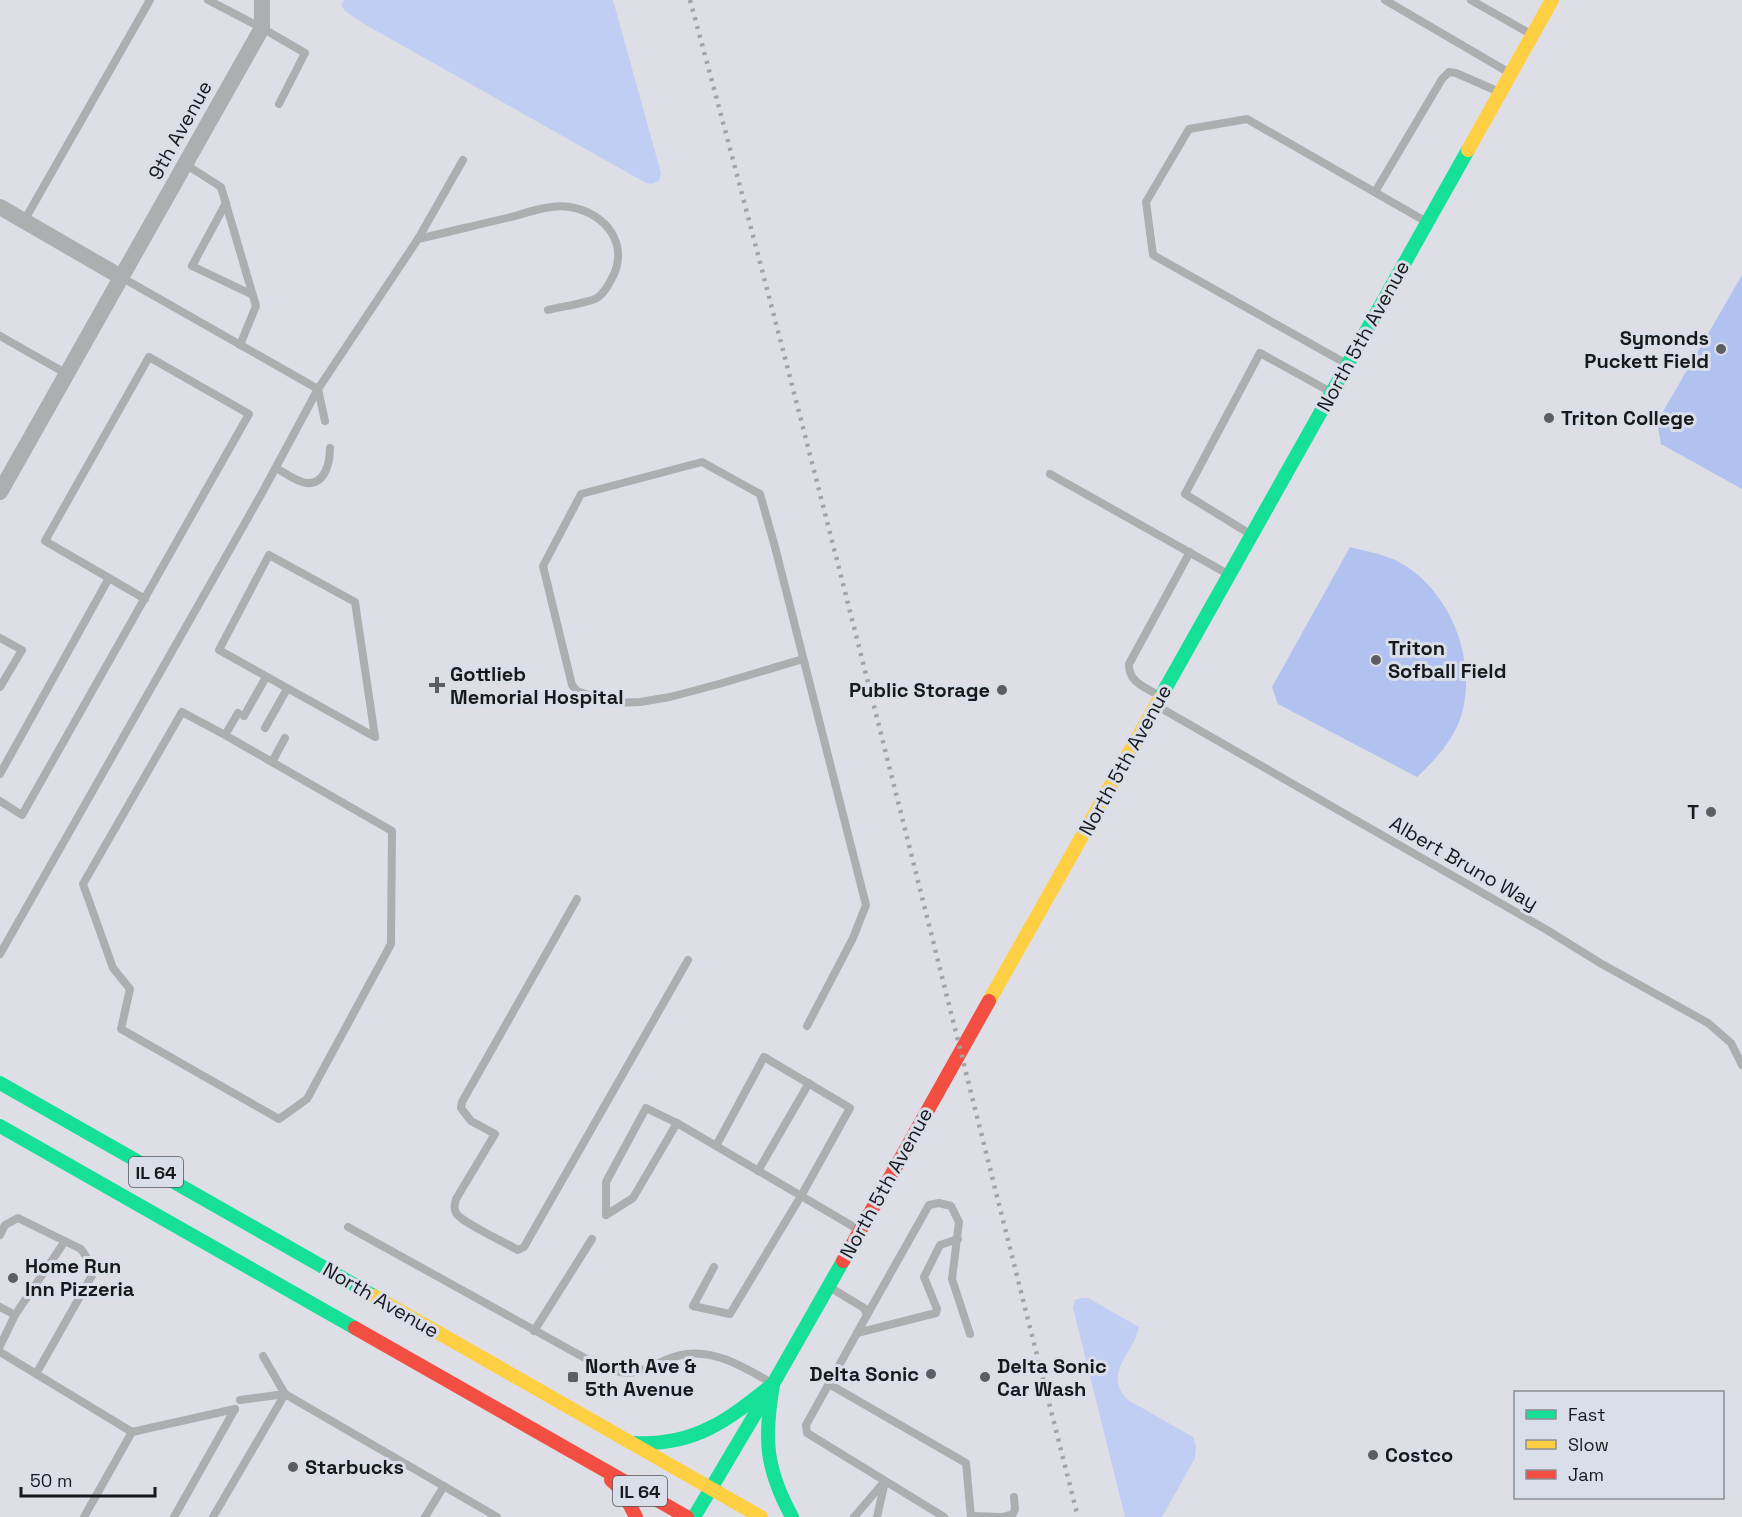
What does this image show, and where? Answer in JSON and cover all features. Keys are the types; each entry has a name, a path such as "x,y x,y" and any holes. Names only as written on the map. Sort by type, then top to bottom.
{"main road":[{"name":"North 5th Avenue","path":"694,1517 828,1287 1552,0"},
{"name":"North Avenue","path":"0,1083 761,1517"},
{"name":"North Avenue","path":"0,1126 687,1517"},
{"path":"629,1442 666,1444 690,1438 734,1416 773,1384"},
{"path":"773,1384 766,1423 766,1448 779,1494 792,1517"},
{"path":"593,1464 622,1490 636,1517"}],"street":[{"name":"9th Avenue","path":"0,492 262,28 262,0"},
{"path":"0,207 122,277"}],"lane":[{"path":"24,221 150,0"},
{"path":"208,0 304,53 279,104"},
{"path":"1385,0 1511,74"},
{"path":"1471,0 1533,35"},
{"path":"1376,192 1442,79 1449,72 1500,92"},
{"path":"1347,364 1153,255 1146,202 1189,129 1246,119 1427,222"},
{"path":"0,954 276,468 318,389 418,239 463,160"},
{"path":"186,164 221,187 226,203 256,306 240,345"},
{"path":"226,203 192,266 253,295"},
{"path":"418,239 545,209 567,207 585,211 599,218 610,230 617,247 617,267 607,288 596,298 548,310"},
{"path":"122,277 318,389 325,422"},
{"path":"0,336 67,374"},
{"path":"1252,535 1185,494 1260,353 1332,393"},
{"path":"0,801 22,815 145,599 249,414 149,357 45,541 145,599"},
{"path":"276,468 304,483 315,482 330,464 330,448"},
{"path":"803,659 720,684 640,702 612,703 577,691 572,685 543,566 581,494 702,462 760,494 803,659 866,905 853,938 807,1026"},
{"path":"1050,474 1229,575"},
{"name":"Albert Bruno Way","path":"1190,552 1130,664 1129,672 1134,681 1158,701 1600,963 1707,1023 1731,1043 1742,1065"},
{"path":"269,555 355,602 375,737 287,689 219,650 269,555"},
{"path":"0,774 109,578"},
{"path":"0,638 21,651 0,687"},
{"path":"225,735 266,677"},
{"path":"265,728 287,689"},
{"path":"182,712 225,735 392,831 391,944 307,1099 279,1119 121,1029 130,989 113,968 83,884 182,712"},
{"path":"272,762 285,738"},
{"path":"577,899 462,1102 461,1108 471,1120 495,1134 456,1199 454,1209 456,1215 518,1250 524,1247 688,960"},
{"path":"714,1267 693,1306 730,1314 801,1196 850,1108 764,1057 716,1146"},
{"path":"758,1171 809,1083"},
{"path":"677,1123 633,1198 606,1215 606,1182 646,1108 677,1123 859,1231"},
{"path":"944,1517 807,1433 806,1425 929,1205 939,1203 951,1206 958,1222 952,1279 970,1335"},
{"path":"0,1235 6,1225 18,1218 81,1249 95,1270 36,1374"},
{"path":"348,1227 588,1361 613,1372 638,1372 686,1354 702,1354 728,1360 773,1384"},
{"path":"534,1331 592,1239"},
{"path":"857,1333 936,1313 937,1309 924,1277 940,1245 958,1239"},
{"path":"0,1346 15,1315 65,1241"},
{"path":"828,1287 864,1308 867,1315"},
{"path":"0,1306 15,1315"},
{"path":"0,1352 132,1432 235,1409 174,1517"},
{"path":"263,1356 285,1394 497,1517"},
{"path":"829,1384 966,1463 971,1516 1003,1517 1013,1514 1014,1497"},
{"path":"240,1400 285,1394"},
{"path":"213,1517 285,1394"},
{"path":"84,1517 132,1432"},
{"path":"854,1517 884,1482"},
{"path":"877,1517 884,1482"},
{"path":"425,1517 444,1486"}],"shaded area":[{"path":"344,0 613,0 661,173 659,181 646,183 366,25 345,11 341,5"},
{"name":"Symonds Puckett Field","path":"1742,275 1742,489 1661,444 1657,422"},
{"name":"Triton Sofball Field","path":"1350,547 1390,558 1413,571 1443,604 1461,644 1466,688 1460,719 1445,747 1417,777 1278,704 1272,687"},
{"path":"1088,1298 1139,1327 1118,1372 1121,1390 1128,1400 1193,1437 1196,1447 1195,1458 1162,1517 1125,1517 1073,1308 1075,1300"}],"railway":[{"path":"690,0 839,568 1078,1517"}],"traffic: fast":[{"path":"1160,698 1468,150"},
{"path":"0,1083 374,1296"},
{"path":"0,1126 355,1328"},
{"path":"694,1517 843,1261"},
{"path":"773,1384 768,1421 769,1452 776,1483 792,1517"},
{"path":"635,1443 676,1440 710,1428 741,1409 773,1384"}],"traffic: slow":[{"path":"1468,150 1552,0"},
{"path":"989,1001 1160,698"},
{"path":"374,1296 761,1517"}],"traffic: jam":[{"path":"843,1261 989,1001"},
{"path":"355,1328 687,1517"},
{"path":"611,1480 622,1490 636,1517"}],"place":[{"name":"Symonds Puckett Field","path":"1721,349"},
{"name":"Triton College","path":"1549,418"},
{"name":"Triton Sofball Field","path":"1376,660"},
{"name":"Gottlieb Memorial Hospital","path":"437,685"},
{"name":"Public Storage","path":"1002,690"},
{"name":"T","path":"1711,812"},
{"name":"Home Run Inn Pizzeria","path":"13,1278"},
{"name":"Delta Sonic","path":"931,1374"},
{"name":"North Ave & 5th Avenue","path":"573,1377"},
{"name":"Delta Sonic Car Wash","path":"985,1377"},
{"name":"Costco","path":"1373,1455"},
{"name":"Starbucks","path":"293,1467"}]}
